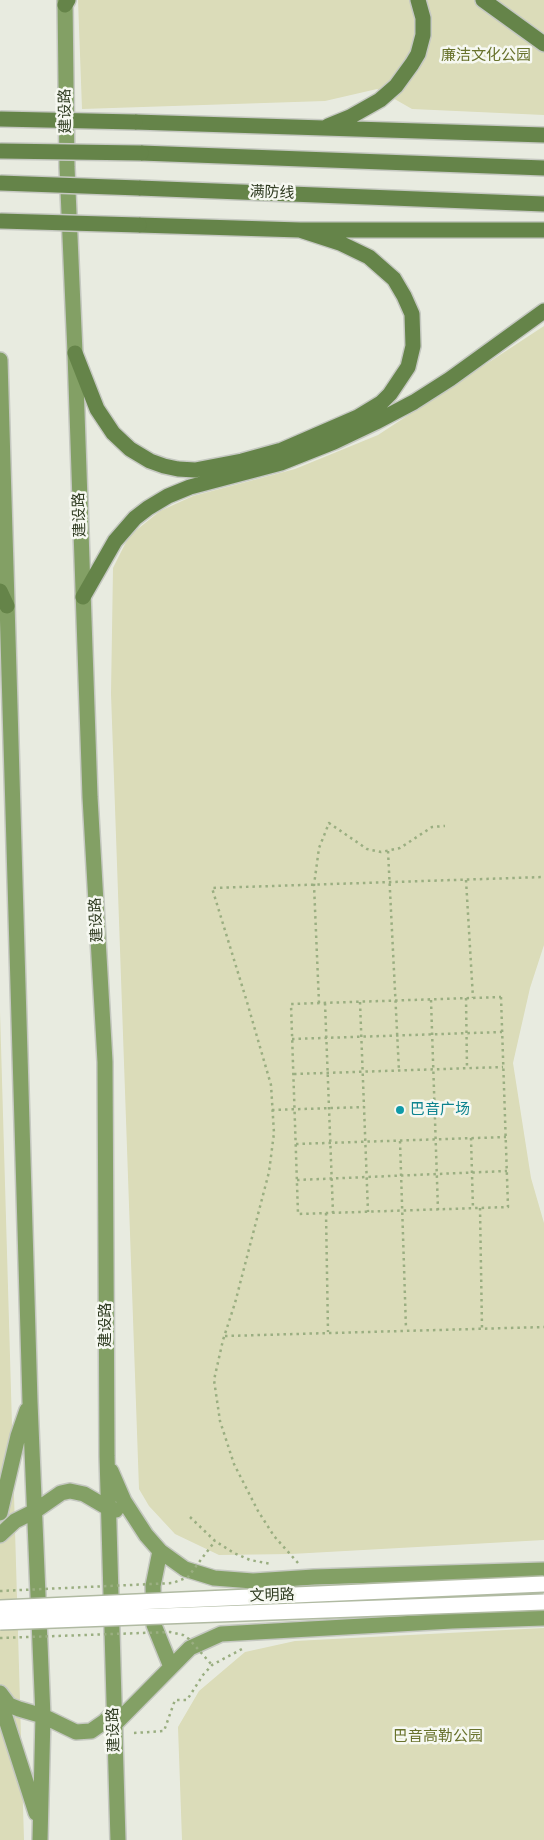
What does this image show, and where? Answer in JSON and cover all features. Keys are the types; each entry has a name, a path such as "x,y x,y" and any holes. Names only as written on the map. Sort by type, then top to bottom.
{"highway":[{"path":"321,128 350,117 380,100 403,77 418,54 423,35 423,18 418,0"},
{"path":"483,0 544,44"},
{"path":"0,119 544,135"},
{"path":"0,150 141,153 544,168"},
{"name":"满防线","path":"0,183 544,204"},
{"path":"0,221 300,230 544,230"},
{"path":"75,353 97,409 112,433 130,449 150,461 164,466 195,470 242,461 303,441 358,417 376,406 390,394 408,367 413,346 412,314 394,279 369,257 340,243 300,230"},
{"path":"83,597 115,541 135,518 148,508 168,496 190,487 281,463 354,433 396,412 438,387 544,311"},
{"path":"0,591 7,606"}],"main road":[{"name":"建设路","path":"66,2 67,166 90,797 106,1062 107,1456 118,1840"},
{"path":"0,360 30,1402 43,1716 40,1840"},
{"path":"0,1513 18,1436 30,1402"},
{"path":"107,1456 118,1487 135,1518 160,1551 185,1569 214,1578 253,1581 314,1577 544,1570"},
{"path":"0,1535 15,1521 35,1511 61,1493 70,1491 84,1494 108,1508 125,1512 135,1518"},
{"path":"160,1551 153,1586 154,1624 171,1667"},
{"name":"文明路","path":"0,1608 544,1584"},
{"name":"文明路","path":"0,1622 544,1602"},
{"path":"0,1693 9,1705 43,1716 80,1733 91,1731 114,1719 190,1648 221,1634 452,1621 544,1618"},
{"path":"0,1702 40,1824"}],"path":[{"path":"319,1003 314,885 319,848 329,822 367,849 388,851 405,846 432,827 445,826"},
{"path":"388,851 399,1071"},
{"path":"314,1577 274,1536 258,1511 234,1464 220,1421 214,1380 269,1172 274,1133 271,1085 212,888 544,877"},
{"path":"466,880 473,998"},
{"path":"501,997 508,1208 298,1214 291,1004 473,998 501,997"},
{"path":"466,998 467,1068"},
{"path":"431,1000 438,1210"},
{"path":"360,1002 368,1212"},
{"path":"325,1003 333,1213"},
{"path":"292,1039 502,1032"},
{"path":"294,1074 503,1067"},
{"path":"272,1110 364,1107"},
{"path":"296,1144 506,1137"},
{"path":"471,1138 473,1209"},
{"path":"400,1141 406,1330"},
{"path":"297,1180 507,1172"},
{"path":"480,1208 482,1328"},
{"path":"326,1213 328,1332"},
{"path":"225,1336 544,1327"},
{"path":"190,1517 215,1541 242,1557 270,1564"},
{"path":"0,1591 173,1583 188,1578 215,1541"},
{"path":"0,1638 170,1632 183,1635 189,1639 212,1665"},
{"path":"134,1733 164,1732 175,1700 187,1700 203,1675 212,1665 236,1652"}],"green space":[{"name":"廉洁文化公园","path":"78,0 544,0 544,115 412,109 377,89 325,101 82,109"},
{"path":"544,326 544,945 530,988 513,1063 531,1178 544,1223 544,1540 291,1554 219,1555 175,1534 149,1506 139,1489 111,694 113,568 129,536 160,511 193,496 295,469 378,435"},
{"path":"0,1011 24,1840 0,1840"},
{"name":"巴音高勒公园","path":"544,1628 544,1840 182,1840 178,1727 199,1691 245,1652 295,1641"}],"place":[{"name":"巴音广场","path":"400,1110"}]}
